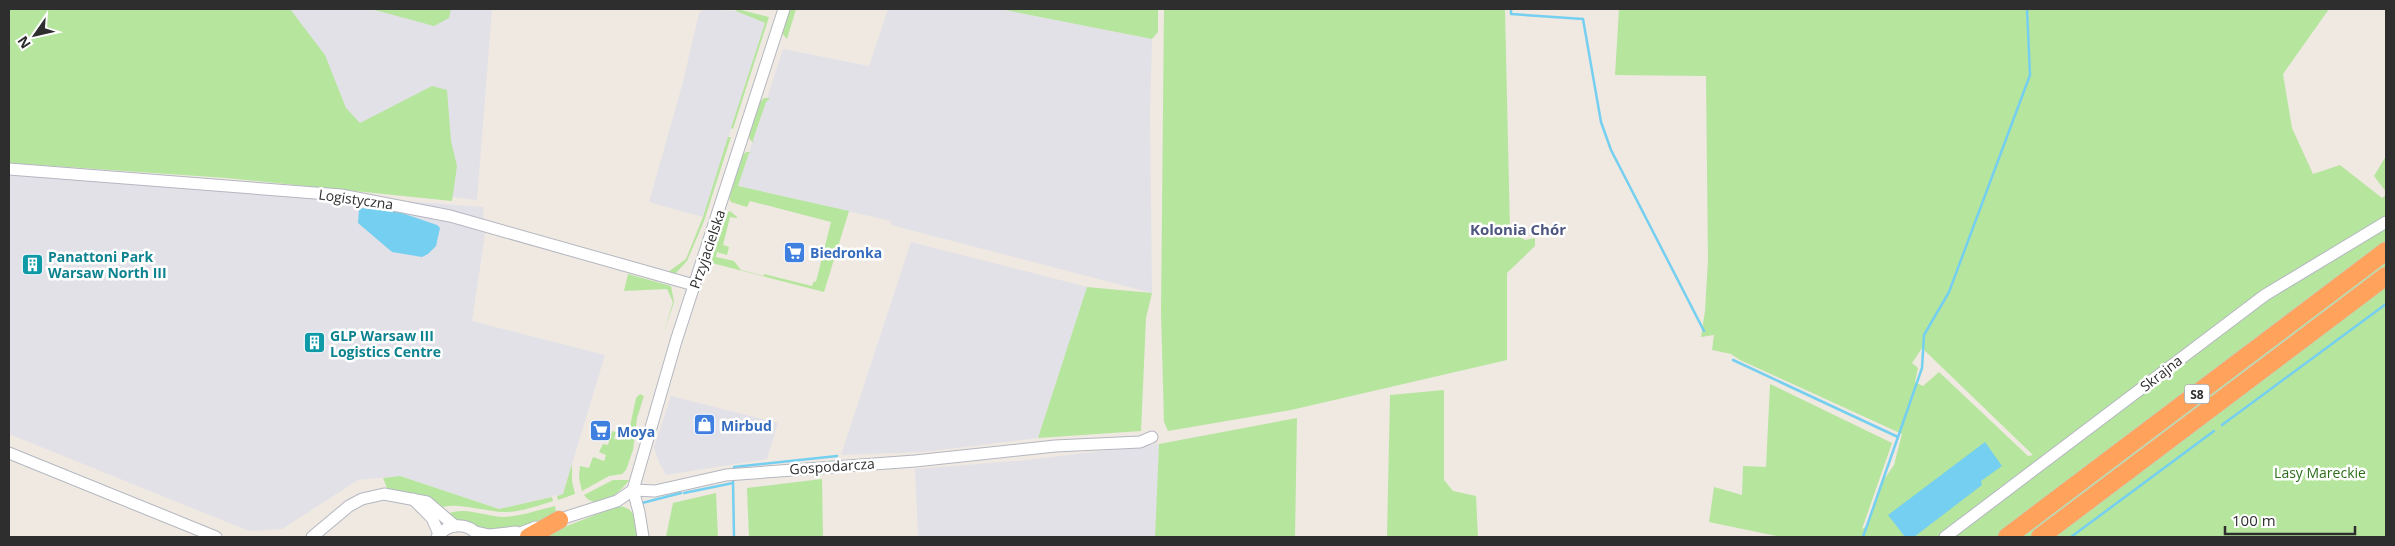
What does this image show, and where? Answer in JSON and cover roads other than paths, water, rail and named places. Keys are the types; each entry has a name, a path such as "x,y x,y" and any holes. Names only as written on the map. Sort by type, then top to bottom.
{"highway":[{"name":"S8","path":"2008,537 2386,251"},
{"name":"S8","path":"2040,537 2386,276"},
{"path":"520,536 559,520"}],"street":[{"name":"Przyjacielska","path":"633,490 694,285 784,9"},
{"name":"Logistyczna","path":"9,169 332,194 389,203 450,216 694,285"},
{"name":"Skrajna","path":"1945,537 2265,295 2386,222"},
{"name":"Gospodarcza","path":"633,490 655,491 740,473 915,461 1054,446 1140,442 1152,437"},
{"path":"9,453 216,537"},
{"path":"559,520 617,501 633,490 640,512 643,537"},
{"path":"312,537 349,506 362,499 384,494 427,502 455,526"},
{"path":"414,499 432,518 438,536 455,526 466,526 478,535 520,536"}],"water":[{"path":"359,209 396,211 437,225 440,228 436,246 422,257 392,252 358,223"},
{"path":"1985,442 2002,466 1981,481 1982,485 1914,537 1905,537 1888,515"}],"waterway":[{"path":"1511,9 1511,14 1583,19 1601,122 1611,150 1704,331"},
{"path":"1898,437 1922,368 1924,335 1949,292 2030,75 2027,9"},
{"path":"2222,425 2386,304"},
{"path":"1733,360 1898,437 1863,537"},
{"path":"2071,537 2214,431"},
{"path":"734,467 837,456"},
{"path":"733,481 734,537"},
{"path":"684,493 733,483"},
{"path":"642,503 681,493"}],"place":[{"name":"Biedronka","path":"794,252"},
{"name":"Panattoni Park Warsaw North III","path":"32,264"},
{"name":"GLP Warsaw III Logistics Centre","path":"314,343"},
{"name":"Mirbud","path":"705,425"},
{"name":"Moya","path":"601,431"}],"district":[{"name":"Kolonia Chór","path":"1518,229"}],"park label":[{"name":"Lasy Mareckie","path":"2320,472"}]}
